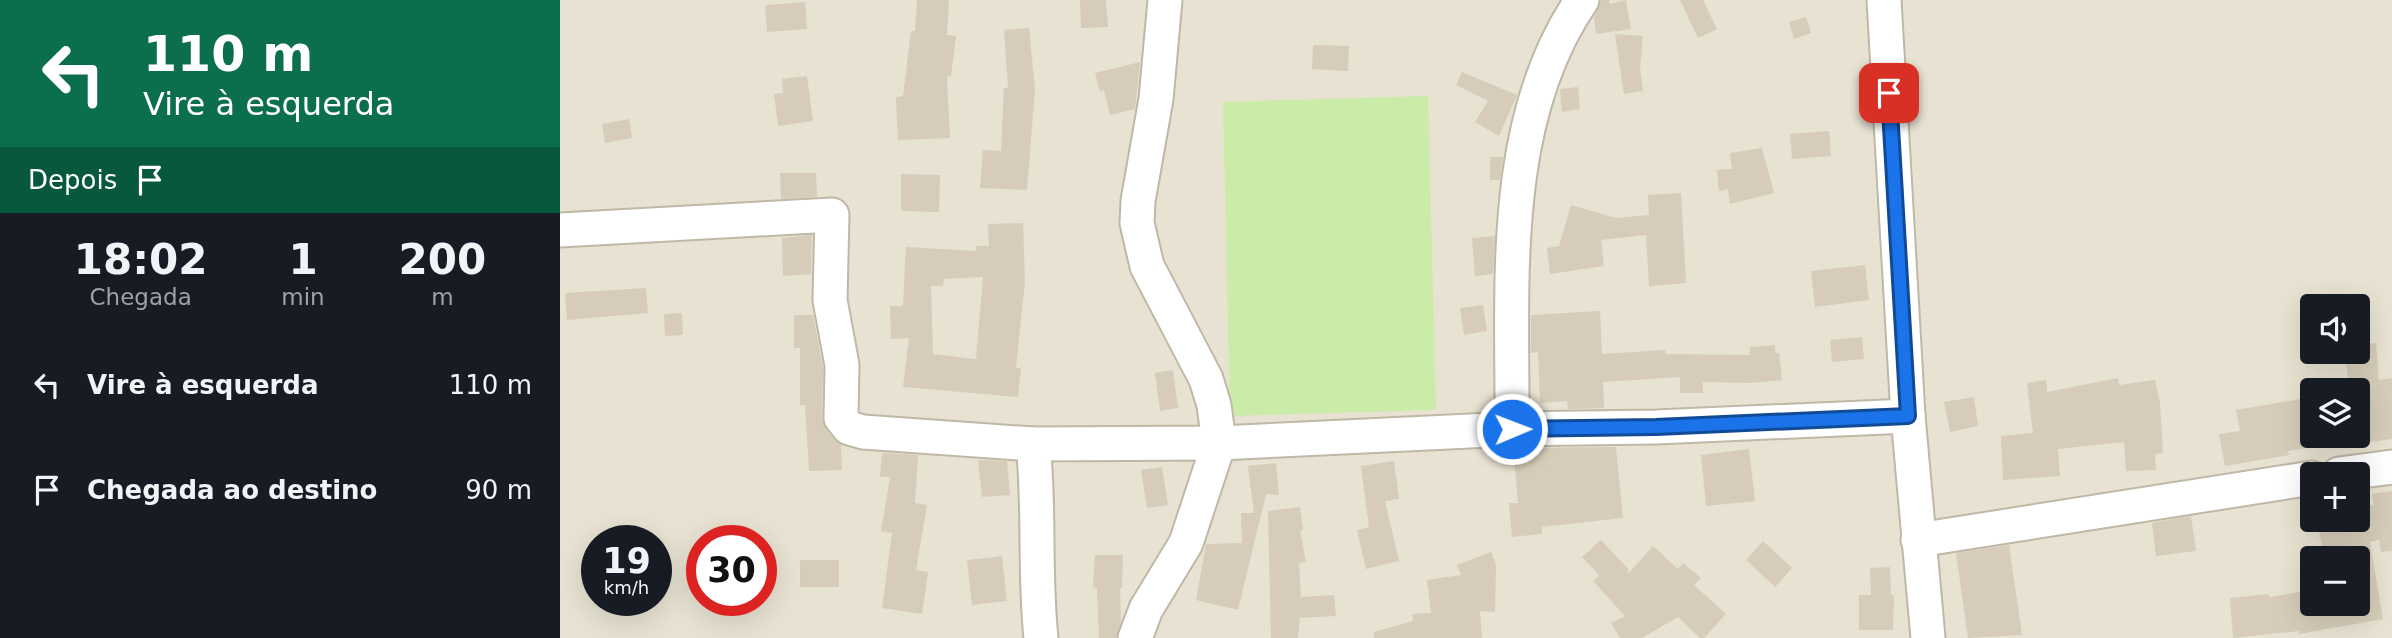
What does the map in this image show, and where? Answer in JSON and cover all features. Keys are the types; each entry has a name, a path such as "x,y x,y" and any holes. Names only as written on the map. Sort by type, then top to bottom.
{"street":[{"path":"1135,638 1146,609 1186,543 1219,443 1214,405 1206,379 1156,287 1144,256 1137,223 1138,201 1159,74 1166,0"},
{"path":"1512,429 1514,272 1524,148 1545,70 1562,29 1582,0"},
{"path":"1884,0 1908,416 1927,638"},
{"path":"560,230 832,215 830,300 842,365 841,418 849,428 863,432 1033,444 1219,443 1512,429 1656,427 1908,416"},
{"path":"1033,444 1037,496 1037,602 1041,638"},
{"path":"2370,470 2392,467"},
{"path":"1918,540 2300,480"}],"shaded area":[{"path":"560,0 2392,0 2392,638 560,638"}],"green space":[{"path":"1428,96 1436,410 1230,416 1223,102"}],"building":[{"path":"917,0 949,0 947,35 956,36 951,76 947,76 950,138 898,140 896,97 903,96 911,31 915,31"},
{"path":"1080,0 1106,0 1108,27 1081,28"},
{"path":"1601,0 1609,0 1610,4 1626,0 1631,29 1596,34 1594,18"},
{"path":"1680,0 1703,0 1717,29 1698,38"},
{"path":"805,2 807,29 767,32 765,5"},
{"path":"1806,17 1811,33 1794,39 1789,22"},
{"path":"1029,28 1035,89 1027,190 980,188 983,150 1001,151 1004,88 1008,88 1004,30"},
{"path":"1615,34 1643,36 1640,68 1643,91 1624,94"},
{"path":"1313,45 1349,46 1348,71 1312,69"},
{"path":"1140,62 1135,109 1110,115 1104,90 1100,92 1095,73"},
{"path":"1462,72 1517,95 1499,136 1475,122 1488,101 1456,85"},
{"path":"807,76 813,121 778,126 774,94 783,93 782,79"},
{"path":"1578,87 1580,109 1562,112 1560,89"},
{"path":"629,119 632,138 605,143 602,124"},
{"path":"1829,131 1831,156 1792,159 1790,134"},
{"path":"1762,148 1774,193 1730,204 1728,189 1719,191 1717,170 1732,169 1730,153"},
{"path":"1490,157 1503,157 1500,180 1490,180"},
{"path":"780,173 816,173 817,197 781,199"},
{"path":"901,174 940,175 939,212 901,211"},
{"path":"1681,193 1686,283 1649,286 1646,235 1601,240 1604,266 1550,274 1547,248 1559,246 1571,205 1616,218 1649,215 1648,195"},
{"path":"1023,223 1025,281 1016,368 1021,368 1018,397 903,387 909,338 891,339 890,306 903,306 906,247 976,251 976,246 989,246 988,224","holes":["983,277 976,359 933,354 931,286 943,286 944,279"]},
{"path":"812,235 811,274 783,276 782,238"},
{"path":"1495,236 1493,274 1475,276 1472,238"},
{"path":"1865,265 1869,300 1815,307 1811,271"},
{"path":"646,288 648,313 567,320 565,293"},
{"path":"1483,305 1487,331 1464,335 1460,308"},
{"path":"1600,311 1602,354 1665,350 1665,354 1750,355 1750,347 1775,345 1775,353 1779,353 1782,380 1750,383 1703,382 1703,393 1680,393 1680,377 1603,382 1604,408 1568,409 1567,401 1540,403 1538,352 1531,353 1531,315"},
{"path":"682,313 683,335 665,336 664,314"},
{"path":"794,315 813,315 823,367 822,419 826,430 841,445 842,470 809,471 805,405 800,405 800,348 794,348"},
{"path":"1862,337 1864,359 1832,362 1830,340"},
{"path":"2376,343 2379,380 2392,378 2392,439 2370,442 2370,378 2348,378 2346,364 2370,364 2370,344"},
{"path":"1173,370 1178,408 1160,411 1155,373"},
{"path":"2118,378 2119,385 2155,380 2160,403 2163,453 2155,454 2156,470 2126,471 2124,442 2058,449 2060,476 2003,480 2001,436 2033,433 2027,383 2046,380 2047,392"},
{"path":"1974,397 1978,426 1950,432 1944,402"},
{"path":"2300,399 2300,448 2306,448 2288,451 2289,455 2225,466 2219,434 2240,431 2236,410"},
{"path":"1616,447 1623,518 1542,527 1542,534 1512,537 1509,503 1518,503 1513,448"},
{"path":"1749,449 1755,501 1706,506 1701,455"},
{"path":"882,453 918,455 915,503 927,505 916,570 928,572 922,614 882,608 892,533 881,531 890,477 880,477"},
{"path":"978,460 1007,461 1010,495 982,497"},
{"path":"1394,461 1399,499 1385,501 1399,561 1366,569 1357,530 1369,527 1361,466"},
{"path":"1276,463 1279,495 1266,494 1238,610 1196,600 1206,544 1242,543 1241,513 1254,513 1248,466"},
{"path":"1162,467 1168,505 1147,508 1141,470"},
{"path":"2392,491 2392,551 2381,552 2379,540 2370,542 2383,619 2299,634 2299,631 2233,638 2230,598 2269,594 2269,597 2300,592 2300,616 2370,616 2370,546 2322,546 2319,532 2370,532 2370,506 2374,505 2372,494"},
{"path":"1300,507 1303,530 1300,531 1306,562 1299,563 1301,597 1334,595 1336,616 1300,618 1298,638 1271,638 1268,511"},
{"path":"2191,516 2196,551 2156,556 2152,523"},
{"path":"1601,540 1628,569 1628,574 1653,546 1678,569 1683,563 1701,578 1694,585 1726,614 1704,638 1700,638 1678,617 1642,638 1620,638 1611,623 1625,616 1593,581 1599,575 1582,557"},
{"path":"1763,541 1792,568 1775,587 1746,560"},
{"path":"2009,545 2022,635 1968,638 1956,553"},
{"path":"1491,552 1496,565 1495,612 1480,611 1482,638 1374,638 1374,632 1413,621 1412,614 1431,613 1427,580 1461,575 1457,565"},
{"path":"1095,555 1123,555 1121,621 1116,638 1099,638 1097,588 1093,587"},
{"path":"1002,556 1007,601 972,605 967,560"},
{"path":"800,560 839,560 839,587 800,587"},
{"path":"1890,567 1891,595 1894,595 1893,630 1859,630 1859,595 1871,595 1870,568"}],"route":[{"path":"1512,429 1656,427 1908,416 1889,93"}]}
